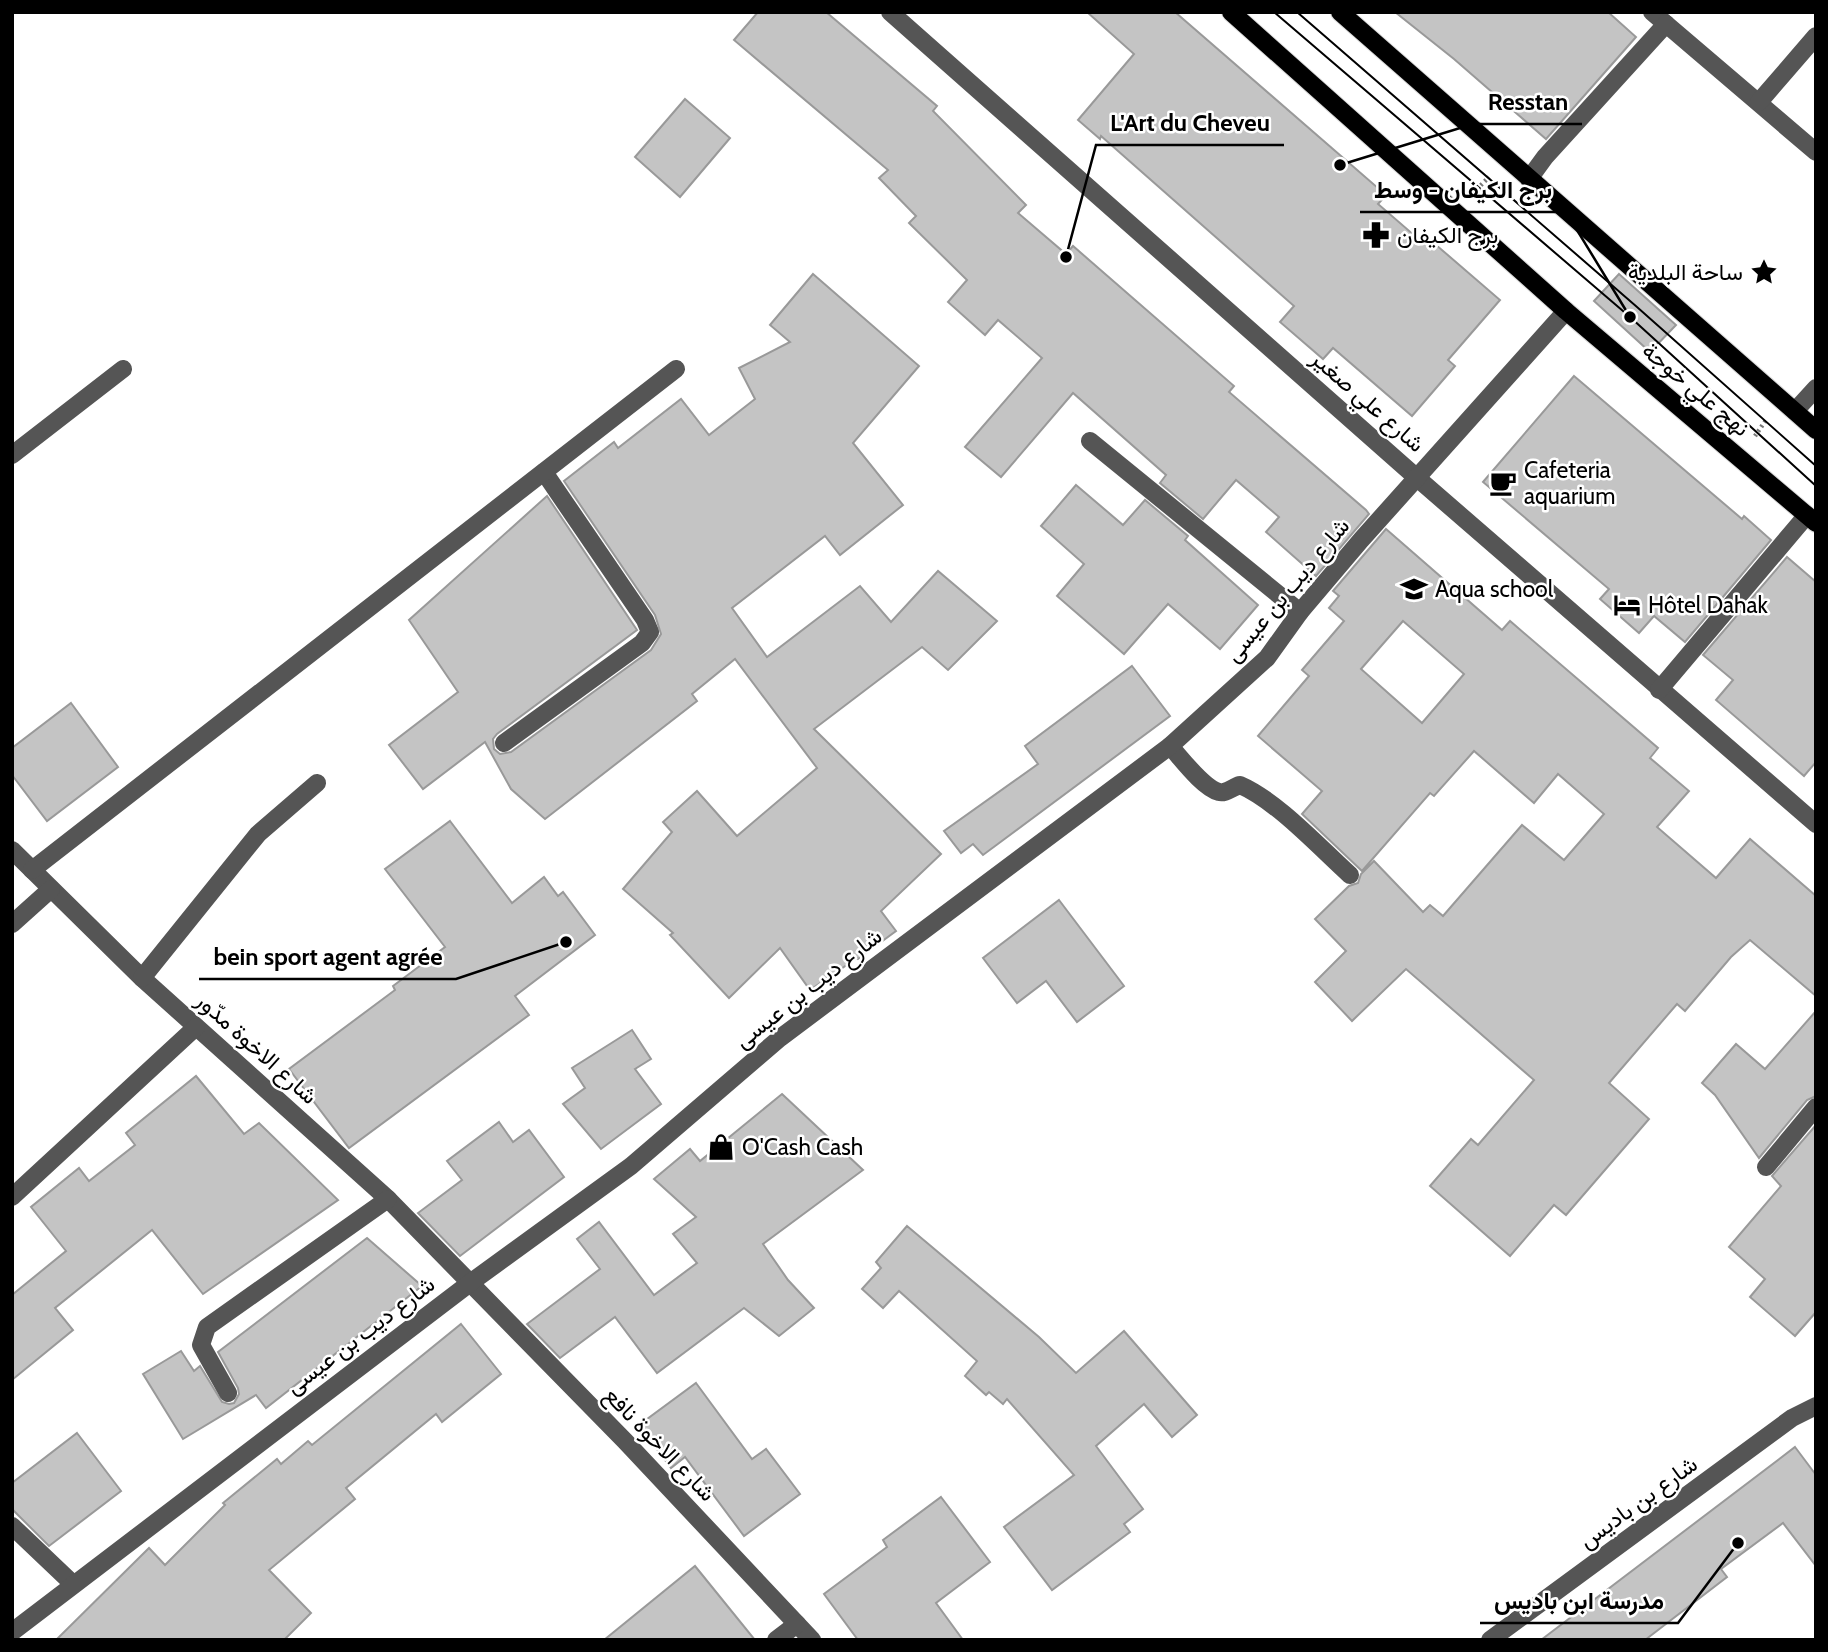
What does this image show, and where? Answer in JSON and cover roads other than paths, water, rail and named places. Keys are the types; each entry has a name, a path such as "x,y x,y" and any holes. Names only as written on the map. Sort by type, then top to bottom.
{"main road":[{"name":"نهج علي خوجة","path":"1231,12 1566,311 1812,519"},
{"name":"نهج علي خوجة","path":"1340,12 1816,430"}],"street":[{"name":"شارع علي صغير","path":"890,12 1416,477 1816,824"},
{"path":"1529,178 1659,18 1816,152"},
{"path":"1759,102 1816,36"},
{"name":"شارع ديب بن عيسى","path":"12,1632 470,1283 631,1166 780,1038 1170,746 1267,658 1300,612 1416,477 1566,311"},
{"path":"12,455 123,369"},
{"path":"32,870 677,369"},
{"path":"1789,406 1816,388"},
{"path":"1090,441 1300,612"},
{"path":"504,743 642,643 650,632 645,620 544,472"},
{"path":"1659,690 1812,519"},
{"path":"1170,746 1196,775 1218,792 1240,785 1276,808 1350,875"},
{"path":"142,978 258,834 317,783"},
{"name":"شارع الاخوة مدّور","path":"12,850 142,978 388,1199 470,1283"},
{"path":"12,924 51,889"},
{"path":"12,1197 196,1027"},
{"path":"1766,1167 1816,1107"},
{"path":"228,1394 201,1345 207,1327 388,1199"},
{"name":"شارع الاخوة نافع","path":"470,1283 625,1441 812,1640"},
{"name":"شارع بن باديس","path":"1490,1640 1792,1418 1816,1406"},
{"path":"12,1526 73,1584"},
{"path":"776,1640 797,1624"}],"tram line":[{"path":"1274,12 1630,317 1816,486"},
{"path":"1297,12 1816,466"}],"place":[{"name":"Resstan","path":"1340,165"},
{"name":"برج الكيفان","path":"1376,235"},
{"name":"L'Art du Cheveu","path":"1066,257"},
{"name":"ساحة البلدية","path":"1764,272"},
{"name":"برج الكيفان - وسط","path":"1630,317"},
{"name":"Cafeteria aquarium","path":"1503,483"},
{"name":"Aqua school","path":"1414,589"},
{"name":"Hôtel Dahak","path":"1627,605"},
{"name":"bein sport agent agrée","path":"566,942"},
{"name":"O'Cash Cash","path":"721,1147"},
{"name":"مدرسة ابن باديس","path":"1738,1543"}]}
